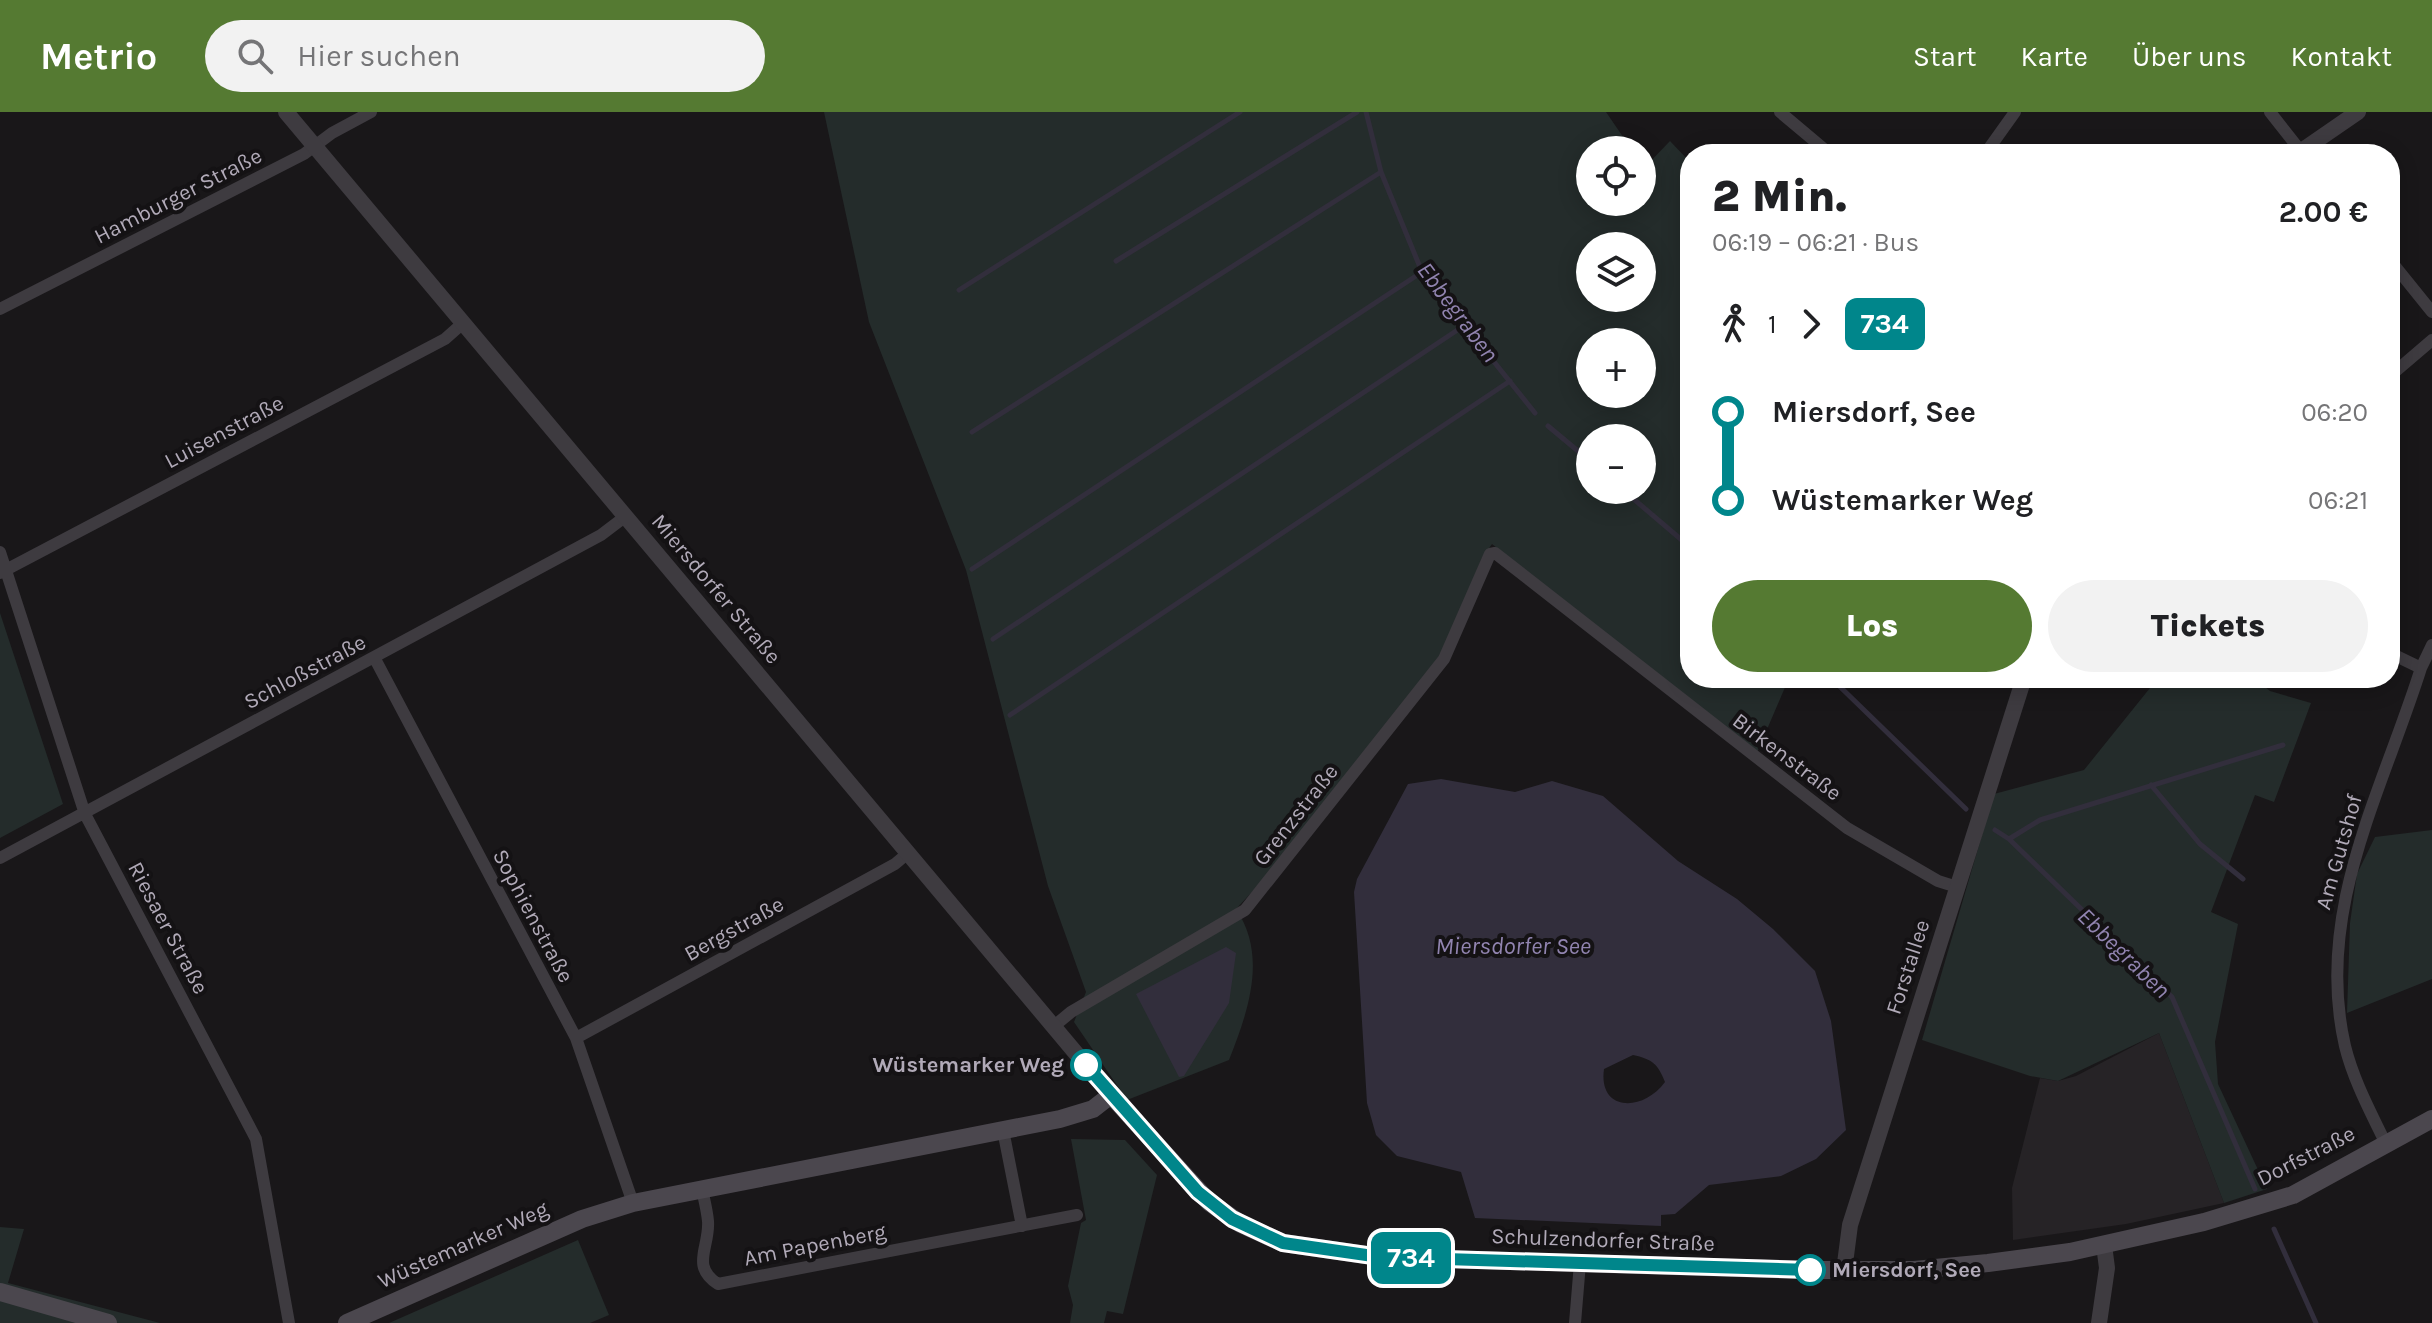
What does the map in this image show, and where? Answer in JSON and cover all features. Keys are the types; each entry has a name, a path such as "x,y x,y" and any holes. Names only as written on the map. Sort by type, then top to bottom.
{"main road":[{"name":"Schulzendorfer Straße","path":"1111,1095 1209,1202 1241,1224 1283,1243 1367,1257 1844,1271 1955,1267 2104,1245"},
{"name":"Wüstemarker Weg","path":"347,1323 582,1219 633,1203 1083,1114 1111,1095"},
{"name":"Dorfstraße","path":"2104,1245 2285,1198 2432,1119"},
{"path":"0,1292 108,1323"}],"street":[{"name":"Miersdorfer Straße","path":"286,112 1111,1095"},
{"name":"Hamburger Straße","path":"0,309 314,146 371,112"},
{"path":"1780,112 1818,144"},
{"path":"1992,144 2015,112"},
{"path":"2270,112 2293,144"},
{"path":"2313,144 2358,112"},
{"path":"2400,272 2432,312"},
{"name":"Luisenstraße","path":"3,571 445,339 463,323"},
{"path":"2400,367 2432,340"},
{"name":"Schloßstraße","path":"0,858 601,535 626,516"},
{"name":"Riesaer Straße","path":"0,552 3,571 85,814 251,1128 262,1162 289,1323"},
{"name":"Birkenstraße","path":"1490,554 1495,553 1847,828 1938,881 1957,887"},
{"name":"Grenzstraße","path":"1054,1026 1083,1005 1245,910 1444,659 1490,554"},
{"name":"Am Gutshof","path":"2385,1142 2345,1045 2338,1002 2339,922 2350,869 2421,668 2432,645"},
{"name":"Sophienstraße","path":"374,657 576,1038 633,1203"},
{"path":"2400,658 2421,668"},
{"name":"Forstallee","path":"1844,1271 1850,1225 2021,688"},
{"name":"Bergstraße","path":"576,1038 895,864 908,853"},
{"path":"1003,1130 1022,1226"},
{"name":"Am Papenberg","path":"702,1189 708,1222 701,1266 706,1276 718,1284 1077,1215"},
{"path":"2099,1323 2107,1268 2104,1245"},
{"path":"1575,1323 1580,1263"}],"shaded area":[{"path":"824,112 1606,112 1622,136 1576,136 1576,216 1656,216 1656,156 1670,141 1680,152 1680,688 1785,688 1756,755 1492,544 1482,558 1442,656 1266,877 1236,909 1246,927 1253,965 1248,1004 1229,1060 1127,1100 1074,1022 1086,992 1048,886 966,570 869,322"},
{"path":"0,613 63,804 0,838"},
{"path":"2150,688 2266,688 2311,703 2274,802 2255,795 2211,912 2238,924 2215,1042 2218,1084 2267,1189 2224,1203 2159,1033 2058,1081 2030,1076 1922,1040 1994,794 2084,770"},
{"path":"2432,830 2432,979 2347,1013 2350,923 2357,874 2375,837"},
{"path":"2159,1033 2224,1203 2126,1224 2013,1240 2012,1188 2040,1078 2058,1081 2076,1076"},
{"path":"1071,1139 1125,1140 1157,1175 1123,1314 1107,1311 1104,1323 1070,1323 1073,1305 1068,1286 1081,1223 1086,1220"},
{"path":"0,1227 24,1229 8,1283 160,1323 0,1323"},
{"path":"578,1240 609,1315 590,1323 389,1323"}],"water":[{"name":"Miersdorfer See","path":"1441,779 1515,792 1552,781 1603,796 1678,861 1737,899 1815,971 1831,1021 1846,1130 1816,1159 1781,1176 1709,1185 1675,1214 1661,1215 1661,1226 1475,1218 1461,1172 1397,1156 1376,1135 1367,1103 1354,892 1357,879 1408,784","holes":["1633,1055 1654,1063 1665,1082 1645,1099 1624,1103 1608,1093 1604,1069"]},
{"path":"1226,947 1236,953 1229,1003 1184,1076 1179,1077 1136,994"}],"waterway":[{"path":"959,290 1240,112"},
{"path":"1116,261 1357,112"},
{"name":"Ebbegraben","path":"1366,112 1381,172 1422,272 1535,413"},
{"path":"972,432 1381,172"},
{"path":"972,569 1422,272"},
{"path":"993,639 1465,325"},
{"path":"1010,715 1510,381"},
{"name":"Ebbegraben","path":"1548,426 1576,449"},
{"name":"Ebbegraben","path":"1639,504 1680,538"},
{"name":"Ebbegraben","path":"1841,688 1966,809"},
{"path":"2009,839 2040,820 2283,745"},
{"path":"2151,785 2200,844 2243,879"},
{"name":"Ebbegraben","path":"1995,830 2009,839 2172,997 2255,1189"},
{"name":"Ebbegraben","path":"2274,1229 2316,1323"}],"bus line":[{"name":"734","path":"1086,1065 1179,1173 1209,1202 1259,1234 1283,1243 1354,1256 1810,1270"}],"place":[{"name":"Wüstemarker Weg","path":"1086,1065"},
{"name":"Miersdorf, See","path":"1810,1270"}]}
